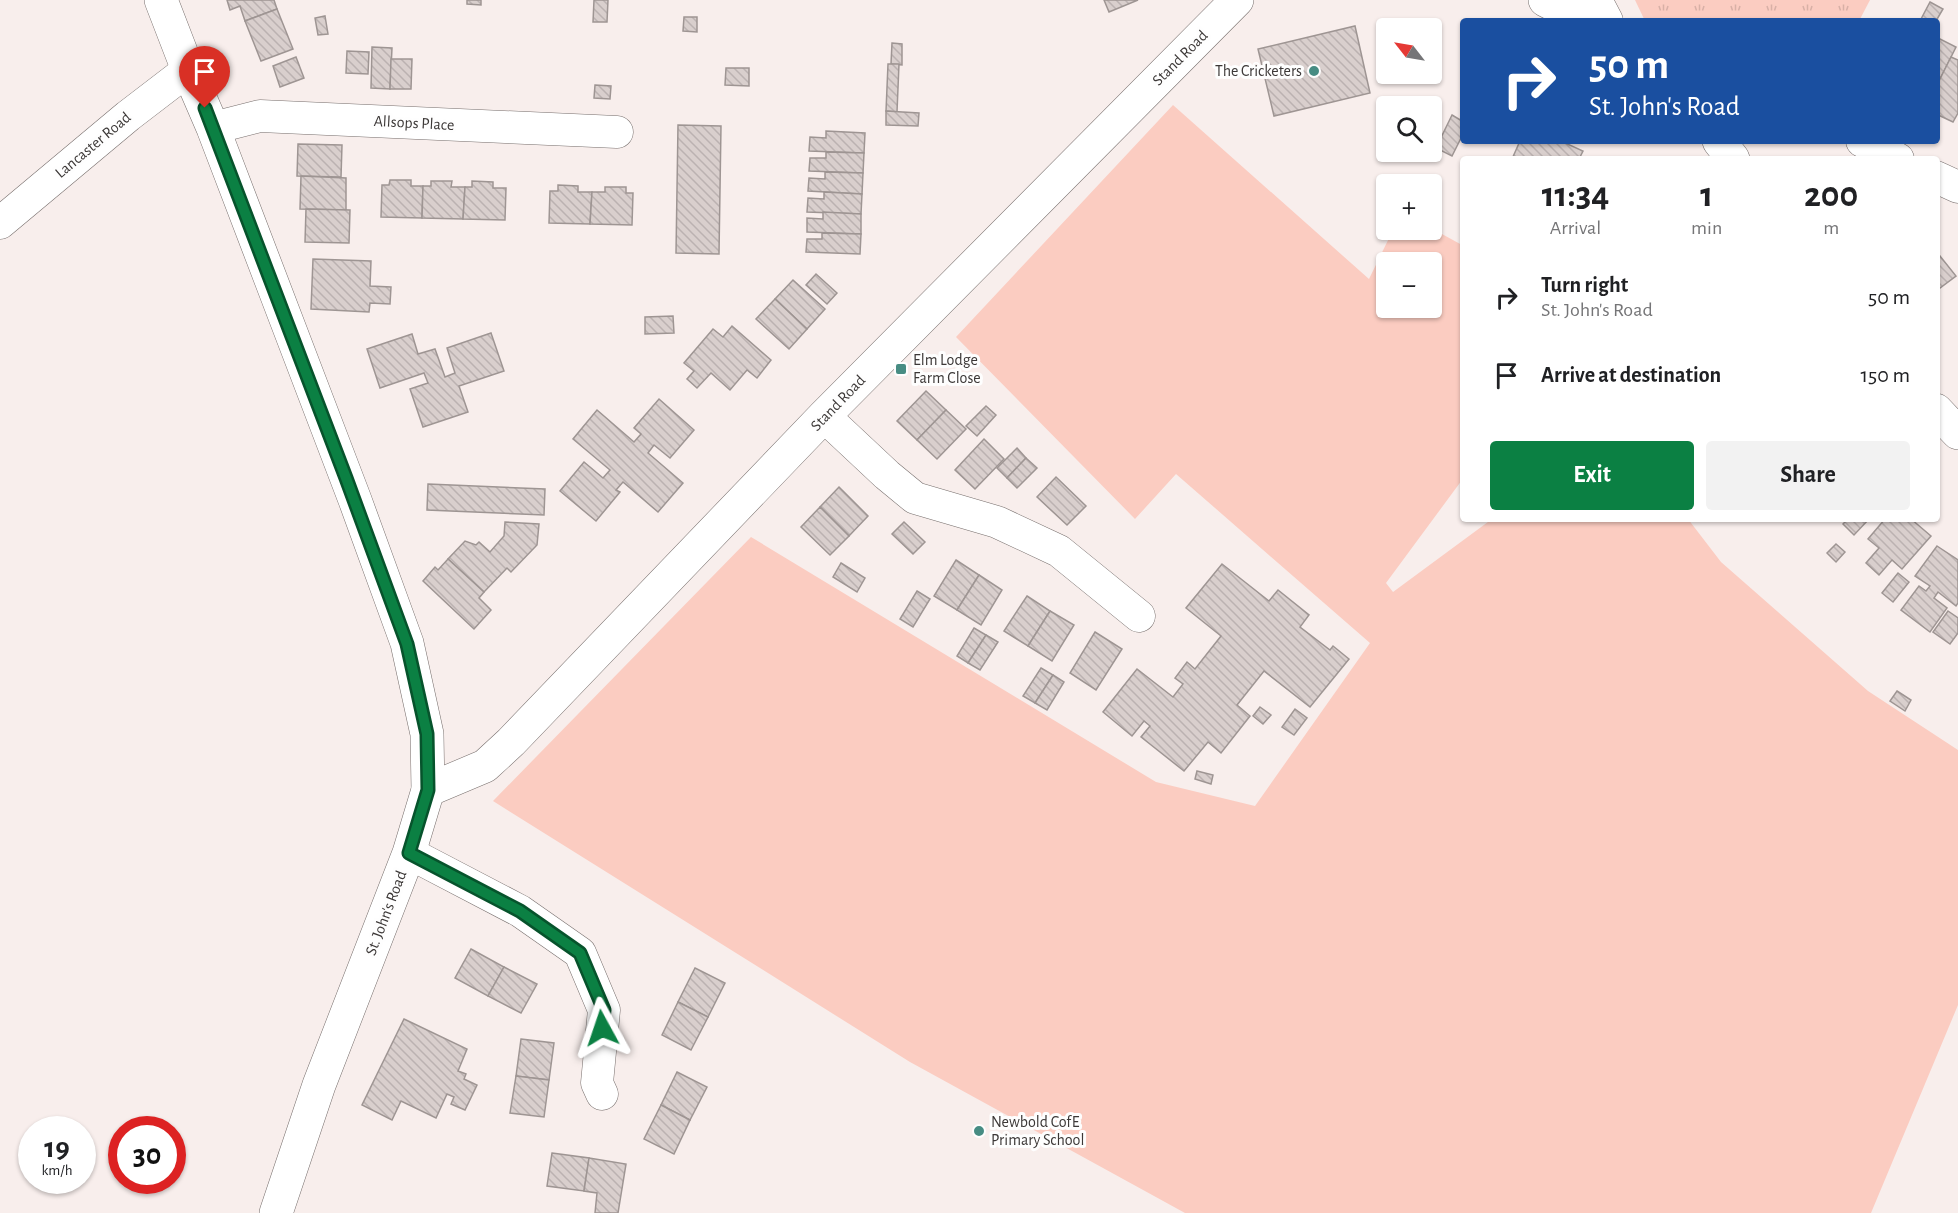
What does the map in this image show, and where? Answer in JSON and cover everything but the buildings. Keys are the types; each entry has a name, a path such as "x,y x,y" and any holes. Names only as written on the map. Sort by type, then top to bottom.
{"main road":[{"name":"St. John's Road","path":"161,0 213,128 355,500 407,644 427,734 428,790 409,853 319,1085 276,1213"},
{"name":"Stand Road","path":"428,790 485,766 511,742 824,416 1237,0"},
{"path":"1545,0 1581,18"},
{"path":"1721,144 1731,156"},
{"path":"1940,414 1958,433"}],"street":[{"path":"1596,0 1605,18"},
{"name":"Lancaster Road","path":"0,223 128,116 188,70"},
{"name":"Allsops Place","path":"213,128 260,116 617,132"},
{"path":"1868,144 1892,156"},
{"path":"1940,179 1958,188"},
{"path":"824,416 915,498 997,522 1059,551 1139,616"},
{"path":"409,853 520,911 580,953 604,1010 597,1083 602,1094"}],"green space":[{"path":"1635,0 1870,0 1861,18 1644,18"},
{"path":"1173,105 1369,279 1376,265 1376,318 1442,318 1442,252 1382,252 1388,240 1442,240 1442,234 1460,244 1460,483 1386,583 1393,592 1488,522 1690,522 1721,562 1868,691 1958,750 1958,1005 1871,1213 1185,1213 910,1062 493,801 751,537 1156,782 1255,806 1370,643 1176,474 1135,519 956,337"}],"place":[{"name":"The Cricketers","path":"1314,71"},
{"name":"Elm Lodge Farm Close","path":"901,369"},
{"name":"Newbold CofE Primary School","path":"979,1131"}],"route":[{"path":"205,108 407,644 427,734 428,790 409,853 520,911 580,953 604,1010 602,1028"}]}
